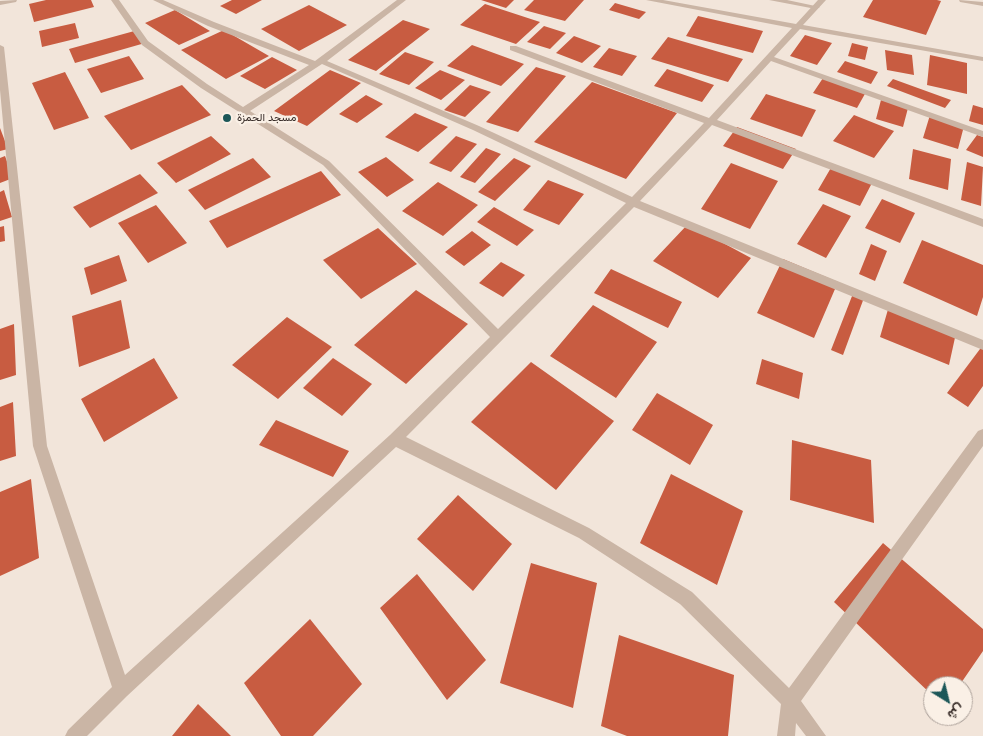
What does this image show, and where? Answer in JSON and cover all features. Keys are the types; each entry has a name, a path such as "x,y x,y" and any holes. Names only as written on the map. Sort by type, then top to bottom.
{"street":[{"path":"0,3 13,0"},
{"path":"115,0 145,43 204,86 326,164 498,337"},
{"path":"157,0 211,24 317,62 476,128 633,202 983,345"},
{"path":"242,111 317,62 402,0"},
{"path":"650,0 801,25 983,59"},
{"path":"773,0 819,4"},
{"path":"963,0 983,4"},
{"path":"74,736 120,690 395,439 712,122 819,4"},
{"path":"0,47 40,446 120,690"},
{"path":"513,48 983,223"},
{"path":"770,58 983,134"},
{"path":"786,736 790,701 983,435"},
{"path":"395,439 584,533 686,598 790,701 817,736"}],"building":[{"path":"46,0 91,0 94,7 34,22 29,4"},
{"path":"232,0 262,0 236,14 220,6"},
{"path":"481,0 514,0 506,8"},
{"path":"534,0 584,0 565,21 524,10"},
{"path":"873,0 941,1 926,35 863,17"},
{"path":"615,3 646,12 639,19 609,10"},
{"path":"485,4 540,22 516,44 460,25"},
{"path":"309,5 347,25 299,51 261,29"},
{"path":"175,10 210,31 179,45 145,23"},
{"path":"698,16 763,31 753,53 686,36"},
{"path":"403,20 430,29 376,71 348,60"},
{"path":"75,23 79,38 42,47 39,31"},
{"path":"544,26 566,33 550,49 527,42"},
{"path":"138,30 145,43 75,63 69,49"},
{"path":"224,30 269,56 226,79 181,50"},
{"path":"805,35 832,43 817,65 790,56"},
{"path":"574,36 601,46 582,63 556,53"},
{"path":"668,37 743,59 728,82 651,59"},
{"path":"852,43 868,47 865,60 848,56"},
{"path":"472,45 524,64 501,86 447,66"},
{"path":"609,48 637,56 622,76 593,67"},
{"path":"885,50 912,55 914,75 887,70"},
{"path":"405,52 434,62 409,85 379,74"},
{"path":"930,55 967,63 967,94 927,85"},
{"path":"129,56 144,79 101,93 87,69"},
{"path":"272,57 297,70 265,89 240,76"},
{"path":"845,61 878,72 871,84 837,72"},
{"path":"536,67 566,76 518,132 486,122"},
{"path":"667,69 714,85 702,102 654,86"},
{"path":"330,70 361,83 307,126 274,111"},
{"path":"440,70 465,80 441,100 415,88"},
{"path":"65,72 89,118 54,130 32,83"},
{"path":"823,78 866,92 857,108 813,93"},
{"path":"893,79 951,100 945,108 887,86"},
{"path":"592,82 677,113 626,179 534,142"},
{"path":"182,85 211,115 131,150 104,116"},
{"path":"470,85 491,92 465,117 444,110"},
{"path":"766,94 816,110 802,137 750,119"},
{"path":"366,95 383,104 357,123 339,114"},
{"path":"881,100 908,108 903,127 876,119"},
{"path":"973,105 983,108 983,125 969,121"},
{"path":"415,113 448,127 418,152 385,137"},
{"path":"854,115 894,131 874,158 833,141"},
{"path":"930,115 964,126 958,149 923,138"},
{"path":"737,127 796,149 783,169 723,146"},
{"path":"0,128 8,149 0,151"},
{"path":"977,135 983,137 983,157 966,150"},
{"path":"211,136 231,154 176,183 157,163"},
{"path":"456,136 477,144 451,172 429,163"},
{"path":"486,148 501,154 475,183 460,177"},
{"path":"913,149 951,159 948,190 909,179"},
{"path":"5,156 13,178 0,183 0,158"},
{"path":"386,157 414,180 387,197 358,172"},
{"path":"253,158 271,177 205,210 188,190"},
{"path":"514,158 531,166 495,201 478,192"},
{"path":"967,162 983,167 981,206 961,200"},
{"path":"731,163 778,181 750,229 701,209"},
{"path":"832,166 873,181 860,206 818,190"},
{"path":"321,171 341,195 227,248 209,221"},
{"path":"140,174 158,193 90,228 73,207"},
{"path":"548,180 584,194 559,225 523,210"},
{"path":"438,182 478,205 443,236 402,211"},
{"path":"4,190 12,217 0,221 0,192"},
{"path":"882,199 915,213 900,243 865,228"},
{"path":"823,204 851,216 826,258 797,244"},
{"path":"156,205 187,243 148,263 118,223"},
{"path":"494,207 534,230 517,246 477,222"},
{"path":"688,224 751,258 718,298 653,261"},
{"path":"4,226 5,241 0,242 0,227"},
{"path":"378,228 417,264 361,299 323,260"},
{"path":"472,231 491,245 464,266 445,252"},
{"path":"922,240 983,265 983,297 977,316 903,283"},
{"path":"871,244 887,251 875,281 859,274"},
{"path":"119,255 127,281 91,295 84,268"},
{"path":"783,259 838,282 814,338 757,313"},
{"path":"501,262 525,275 503,297 479,283"},
{"path":"611,269 682,302 668,328 594,293"},
{"path":"416,290 468,324 406,384 354,345"},
{"path":"854,291 865,295 843,355 831,350"},
{"path":"121,300 130,348 79,367 72,316"},
{"path":"593,305 657,342 616,398 550,356"},
{"path":"889,306 956,333 949,365 880,337"},
{"path":"287,317 332,347 278,399 232,365"},
{"path":"14,324 16,375 0,380 0,329"},
{"path":"983,345 983,386 968,407 947,393"},
{"path":"154,358 178,398 104,442 81,399"},
{"path":"333,358 372,384 342,416 303,388"},
{"path":"762,359 803,373 799,399 756,384"},
{"path":"531,362 614,421 556,490 471,422"},
{"path":"657,393 713,425 690,465 632,430"},
{"path":"13,402 16,456 0,461 0,407"},
{"path":"276,420 349,451 333,477 259,445"},
{"path":"792,440 871,460 874,523 790,500"},
{"path":"671,474 743,511 717,585 640,543"},
{"path":"31,479 39,558 0,576 0,492"},
{"path":"458,495 512,544 473,591 417,539"},
{"path":"883,543 983,629 983,651 966,676 923,676 923,687 834,602"},
{"path":"531,563 597,583 573,708 500,683"},
{"path":"417,574 486,660 447,700 380,608"},
{"path":"310,619 362,684 313,736 281,736 244,683"},
{"path":"619,635 734,675 728,736 627,736 601,726"},
{"path":"198,704 231,736 172,736"}],"place":[{"name":"مسجد الحمزة","path":"227,118"}]}
